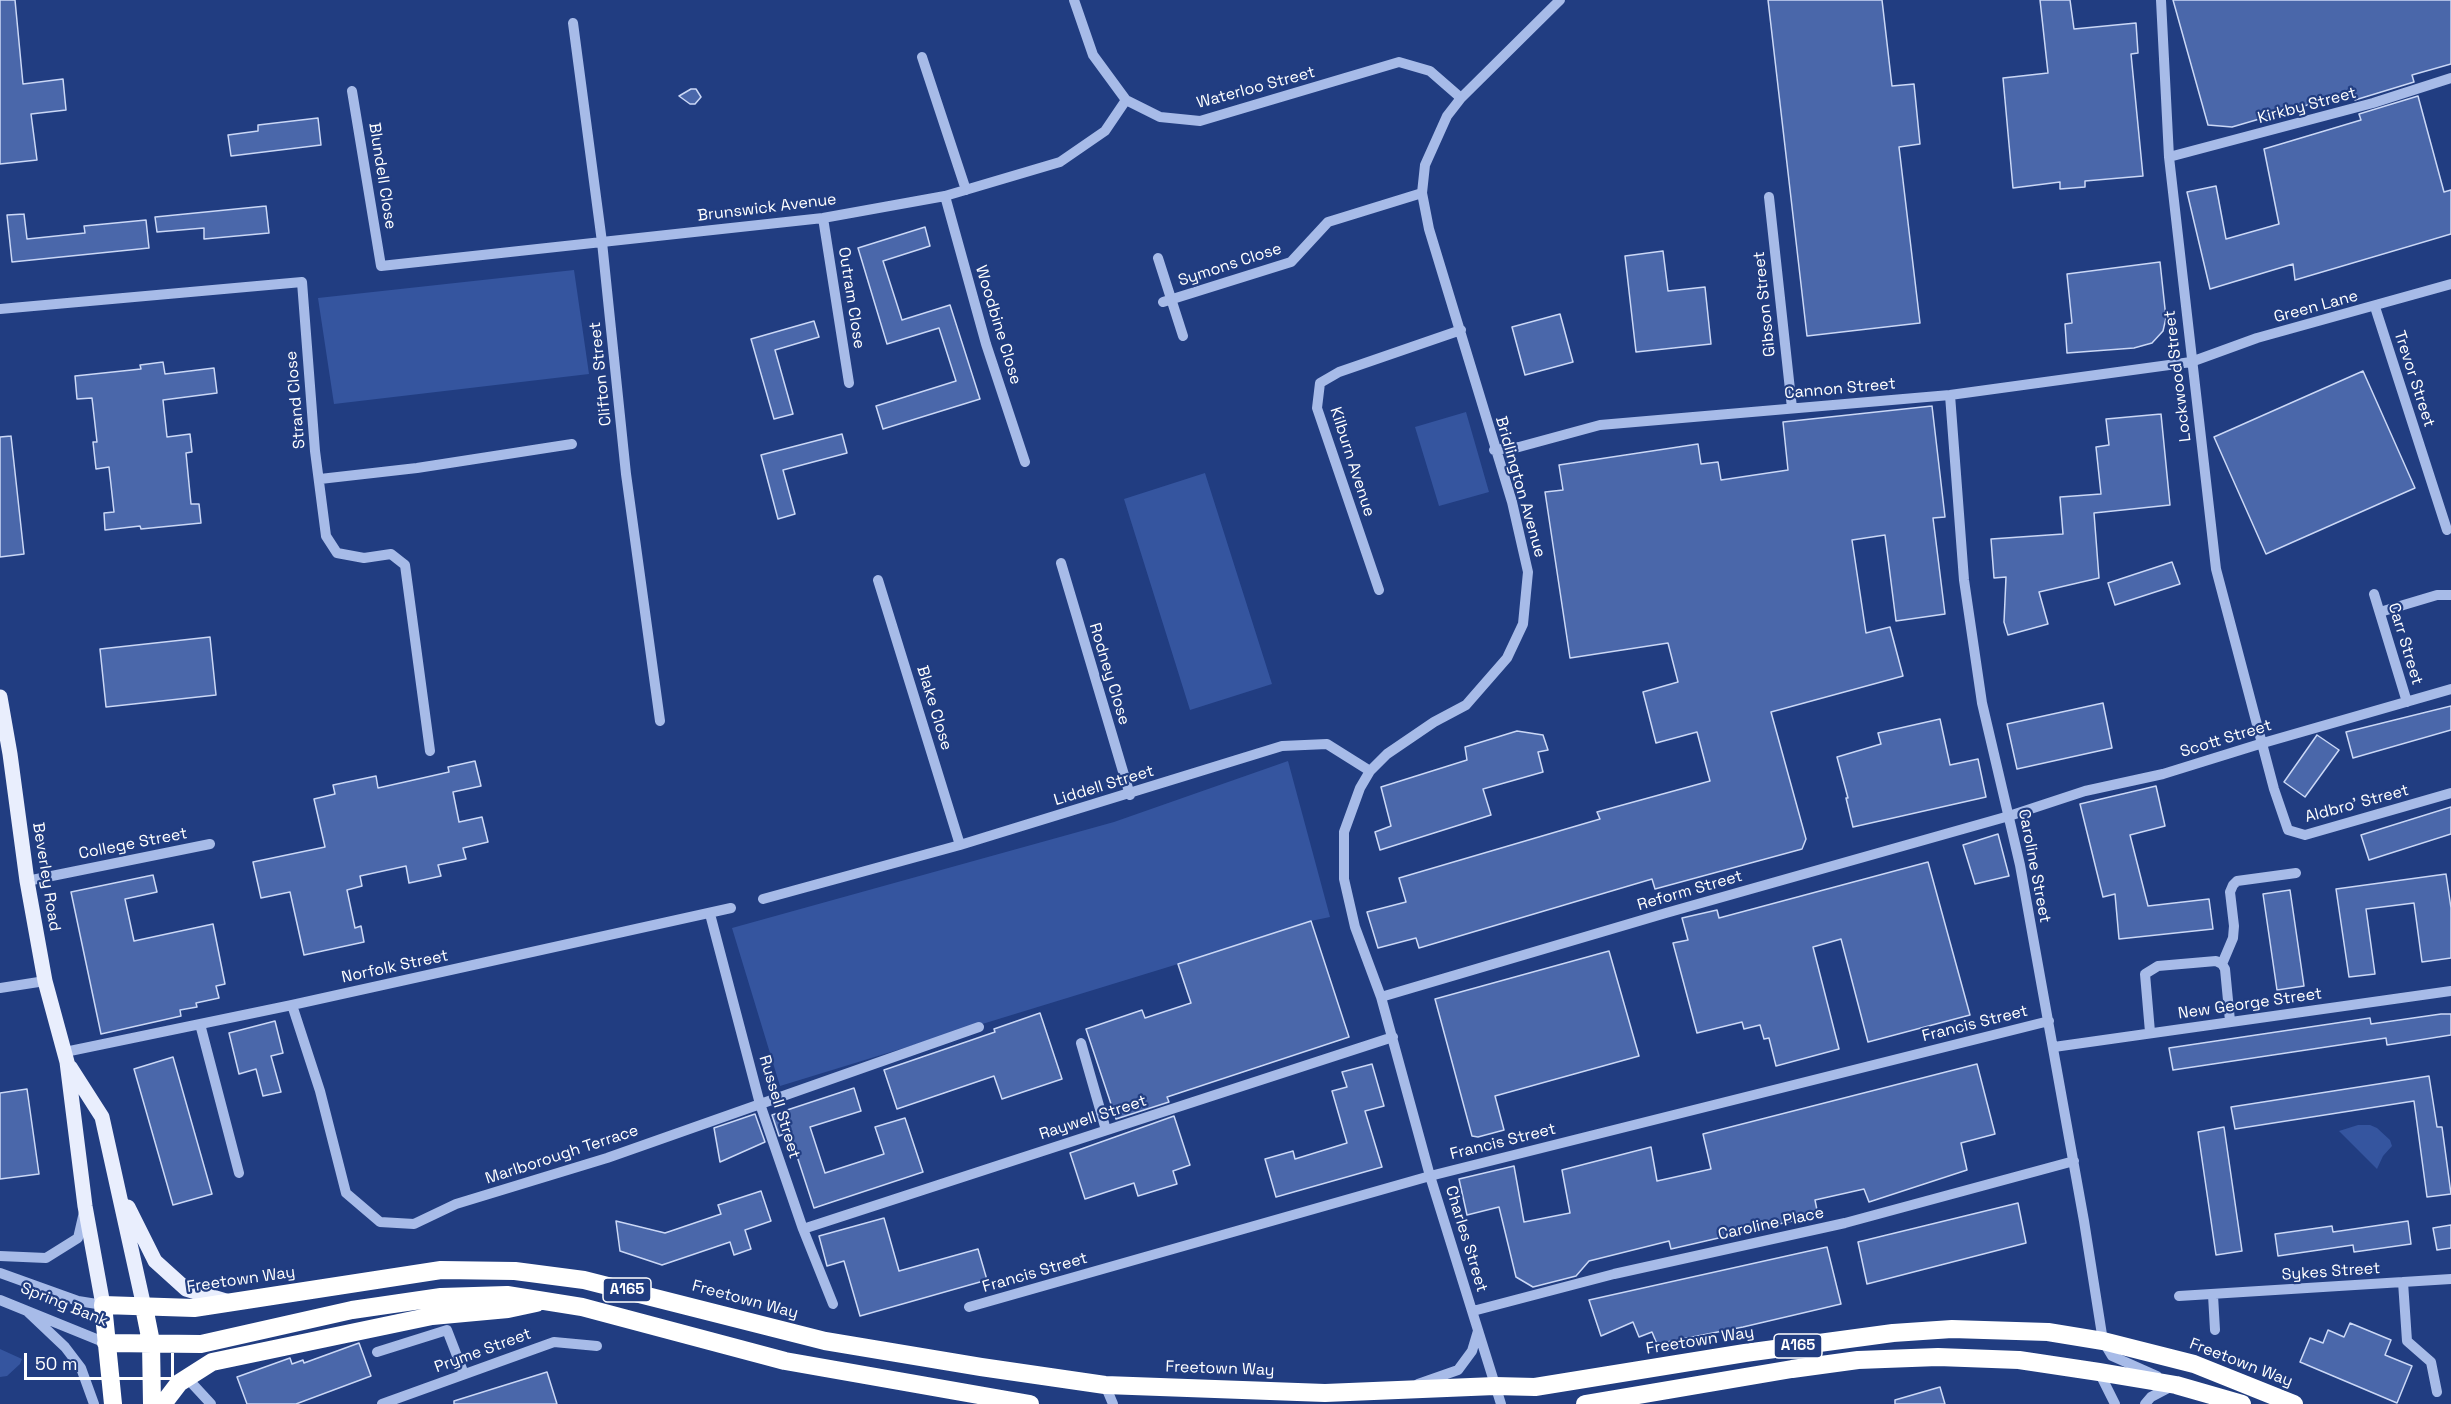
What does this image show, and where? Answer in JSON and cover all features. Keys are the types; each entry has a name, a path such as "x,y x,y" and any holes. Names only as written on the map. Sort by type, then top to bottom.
{"highway":[{"name":"Freetown Way","path":"144,1307 194,1308 441,1270 515,1271 595,1283 825,1341 981,1367 1105,1384 1325,1393 1495,1386 1535,1387 1745,1353 1893,1333 1952,1329 2048,1332 2103,1341 2194,1364 2294,1404"},
{"name":"A165","path":"151,1342 201,1344 352,1310 441,1297 507,1295 582,1307 784,1361 1030,1404"},
{"path":"163,1404 179,1383 212,1362 432,1316 508,1310 543,1301"},
{"name":"Spring Bank","path":"103,1305 144,1307"},
{"path":"103,1305 113,1404"},
{"path":"144,1307 151,1342 152,1404"},
{"name":"Spring Bank","path":"106,1343 151,1342"},
{"name":"A165","path":"1585,1404 1858,1360 1938,1357 2019,1360 2099,1372 2176,1385 2242,1404"}],"main road":[{"name":"Beverley Road","path":"0,697 27,881 45,981 66,1057 85,1206 103,1305"},
{"name":"Beverley Road","path":"66,1057 102,1117 144,1307"},
{"path":"116,1180 155,1261 186,1289 232,1303"}],"street":[{"name":"Waterloo Street","path":"1074,0 1093,55 1126,100 1160,117 1200,122 1399,62 1430,71 1461,98"},
{"name":"Bridlington Avenue","path":"1381,997 1355,927 1344,879 1344,831 1360,788 1370,771 1387,754 1434,722 1466,705 1507,658 1523,624 1528,572 1512,502 1494,450 1461,330 1429,229 1422,194 1425,165 1447,116 1461,98 1560,0"},
{"name":"Lockwood Street","path":"2162,0 2169,157 2216,569 2263,743"},
{"name":"Clifton Street","path":"573,23 602,242 626,474 660,721"},
{"path":"922,57 966,190"},
{"name":"Kirkby Street","path":"2169,157 2305,122 2451,78"},
{"name":"Blundell Close","path":"352,91 381,266"},
{"name":"Brunswick Avenue","path":"381,266 824,218 945,196 1060,162 1105,132 1126,100"},
{"name":"Symons Close","path":"1167,301 1291,262 1328,222 1422,194"},
{"name":"Woodbine Close","path":"945,196 986,344 1025,462"},
{"name":"Gibson Street","path":"1769,197 1792,408"},
{"name":"Outram Close","path":"824,218 849,383"},
{"name":"Symons Close","path":"1158,258 1167,301 1183,336"},
{"name":"Strand Close","path":"0,309 302,282 326,536 337,553 364,558 391,554 405,565 430,752"},
{"name":"Green Lane","path":"2191,362 2257,338 2451,284"},
{"name":"Trevor Street","path":"2375,307 2446,530"},
{"name":"Kilburn Avenue","path":"1379,590 1317,408 1320,383 1339,372 1461,330"},
{"name":"Cannon Street","path":"1494,450 1519,447 1600,424 1950,395 2191,362"},
{"name":"Caroline Street","path":"1950,395 1964,580 1982,703 2009,816 2054,1047 2103,1341"},
{"path":"320,480 417,468 572,444"},
{"name":"Rodney Close","path":"1060,562 1130,795"},
{"name":"Blake Close","path":"878,580 960,845"},
{"name":"Carr Street","path":"2374,594 2407,702"},
{"path":"2380,612 2438,595 2451,595"},
{"name":"Scott Street","path":"2009,816 2085,791 2163,774 2451,689"},
{"name":"Aldbro' Street","path":"2263,743 2274,789 2288,830 2305,835 2451,793"},
{"name":"Liddell Street","path":"763,898 960,845 1130,795 1282,746 1327,744 1370,771"},
{"name":"Reform Street","path":"1381,997 2009,816"},
{"name":"College Street","path":"27,881 210,844"},
{"path":"2222,964 2233,938 2230,892 2233,885 2237,881 2296,873"},
{"name":"Norfolk Street","path":"66,1057 200,1024 730,908"},
{"name":"Russell Street","path":"710,914 760,1104 803,1229 833,1304"},
{"path":"2150,1032 2145,974 2158,966 2217,961 2222,964 2225,969 2230,1022"},
{"path":"0,988 45,981"},
{"name":"New George Street","path":"2054,1047 2451,991"},
{"name":"Charles Street","path":"1381,997 1430,1176 1501,1404"},
{"name":"Marlborough Terrace","path":"292,1005 320,1091 346,1193 380,1222 414,1224 456,1204 607,1158 978,1027"},
{"name":"Francis Street","path":"969,1307 1430,1176 2049,1022"},
{"path":"200,1024 239,1173"},
{"name":"Raywell Street","path":"803,1229 1393,1037"},
{"path":"1081,1043 1106,1130"},
{"name":"Caroline Place","path":"1473,1311 1614,1274 1845,1223 2074,1161"},
{"path":"0,1256 46,1258 78,1238 85,1206"},
{"name":"Spring Bank","path":"0,1273 78,1301 103,1305"},
{"name":"Sykes Street","path":"2179,1296 2451,1279"},
{"path":"2403,1282 2407,1341 2432,1362 2437,1392"},
{"path":"2213,1295 2215,1330"},
{"name":"Spring Bank","path":"0,1300 106,1343"},
{"path":"27,1311 81,1368 93,1404"},
{"path":"377,1352 447,1330 464,1374"},
{"path":"1404,1390 1458,1370 1472,1351 1478,1331"},
{"path":"2103,1341 2112,1356 2176,1385"},
{"name":"Pryme Street","path":"382,1404 554,1342 597,1346"},
{"path":"2099,1372 2115,1404"},
{"path":"187,1378 211,1404"},
{"path":"1105,1384 1113,1404"},
{"path":"2145,1404 2151,1396 2176,1385"}],"shaded area":[{"path":"574,270 589,374 334,404 318,298"},
{"path":"1466,412 1489,492 1439,506 1415,427"},
{"path":"1205,473 1272,684 1190,710 1124,499"},
{"path":"1288,761 1330,917 780,1086 732,928 1114,822"},
{"path":"2358,1125 2370,1125 2377,1128 2390,1140 2392,1146 2383,1156 2377,1169 2339,1131"},
{"path":"0,1349 22,1359 20,1364 7,1376 0,1377"}],"building":[{"path":"0,0 15,0 23,84 63,79 66,110 31,114 37,160 0,164"},
{"path":"1768,0 1882,0 1892,86 1914,84 1920,144 1899,147 1920,323 1807,336"},
{"path":"2040,0 2070,0 2074,29 2136,23 2138,53 2131,54 2143,176 2085,181 2085,187 2060,189 2060,182 2013,188 2003,78 2048,73"},
{"path":"2173,0 2451,0 2451,64 2412,75 2414,82 2355,100 2352,92 2232,127 2208,125"},
{"path":"691,89 696,89 701,97 695,104 690,104 679,96"},
{"path":"2418,96 2444,192 2451,190 2451,234 2295,280 2293,264 2210,289 2187,192 2216,186 2226,239 2279,224 2264,149 2361,120 2359,114"},
{"path":"318,118 321,145 231,156 228,135 258,131 258,125"},
{"path":"266,206 269,233 204,239 204,228 157,232 155,217"},
{"path":"24,214 27,239 85,233 84,226 146,220 149,248 12,262 7,215"},
{"path":"925,227 930,246 883,261 902,320 950,305 980,399 883,429 876,406 956,381 939,328 887,344 858,248"},
{"path":"1663,251 1668,291 1705,287 1711,344 1636,352 1625,256"},
{"path":"2160,262 2166,318 2163,331 2152,343 2134,348 2067,353 2065,324 2072,323 2067,274"},
{"path":"1560,314 1573,362 1525,375 1512,327"},
{"path":"814,321 819,337 775,350 793,414 774,419 751,339"},
{"path":"163,362 165,374 214,368 217,393 163,400 167,437 190,434 192,452 186,453 191,504 199,504 201,523 105,530 104,513 114,512 109,467 96,469 93,442 97,442 92,398 77,399 75,376 141,369 140,365"},
{"path":"2363,371 2415,488 2266,554 2214,437"},
{"path":"1932,406 1945,517 1933,518 1945,614 1896,621 1885,535 1852,540 1866,633 1890,627 1903,676 1771,712 1806,839 1802,849 1655,889 1652,879 1419,948 1416,938 1378,948 1367,912 1406,902 1399,878 1600,819 1597,812 1710,781 1697,732 1656,743 1643,692 1678,682 1668,643 1570,658 1545,492 1563,490 1559,465 1698,444 1701,464 1718,462 1721,480 1788,470 1783,422"},
{"path":"2161,414 2170,505 2094,513 2099,578 2039,592 2048,624 2008,635 2004,622 2006,577 1994,578 1991,539 2063,534 2060,497 2101,494 2096,447 2109,445 2106,419"},
{"path":"842,434 847,453 783,470 795,514 778,519 761,455"},
{"path":"11,436 24,554 0,557 0,437"},
{"path":"2172,562 2180,584 2115,605 2108,583"},
{"path":"210,637 216,695 106,707 100,649"},
{"path":"2103,703 2112,748 2017,769 2007,724"},
{"path":"2451,706 2451,730 2353,758 2346,732"},
{"path":"1940,719 1950,765 1978,759 1986,797 1853,827 1837,757 1881,744 1878,733"},
{"path":"1517,731 1543,735 1548,750 1538,752 1543,772 1483,789 1491,815 1380,850 1375,832 1391,826 1381,787 1467,760 1465,747"},
{"path":"2317,735 2339,750 2305,797 2284,782"},
{"path":"475,761 481,786 453,792 459,822 482,817 488,842 463,848 466,859 438,865 441,876 409,883 406,866 360,876 362,886 347,890 355,928 361,926 364,942 304,955 290,892 261,898 253,862 325,847 314,799 335,794 333,785 376,776 378,788 449,772 448,767"},
{"path":"2156,786 2165,826 2130,835 2148,906 2209,899 2213,929 2119,939 2115,894 2103,897 2080,804"},
{"path":"2451,807 2451,834 2369,860 2361,835"},
{"path":"1998,834 2009,876 1975,884 1963,845"},
{"path":"1928,862 1970,1015 1868,1042 1841,939 1813,947 1839,1049 1776,1066 1769,1038 1764,1039 1760,1025 1744,1029 1742,1022 1697,1033 1673,943 1688,940 1682,918 1717,910 1719,918"},
{"path":"2446,874 2451,908 2451,958 2422,962 2414,903 2366,909 2375,974 2349,977 2336,889"},
{"path":"153,875 157,892 125,899 134,941 213,924 225,984 216,986 219,998 196,1003 197,1007 180,1010 181,1016 101,1034 71,892"},
{"path":"2290,890 2304,986 2277,990 2263,894"},
{"path":"1311,921 1349,1037 1167,1097 1169,1102 1116,1119 1086,1029 1142,1010 1145,1018 1191,1003 1178,964"},
{"path":"1609,951 1639,1056 1495,1096 1504,1130 1478,1137 1472,1136 1435,999"},
{"path":"1040,1013 1062,1079 1002,1099 994,1076 897,1109 884,1070 995,1032 994,1029"},
{"path":"2451,1014 2451,1035 2387,1045 2386,1038 2173,1070 2169,1048 2370,1018 2371,1024"},
{"path":"275,1021 283,1053 271,1056 281,1092 263,1096 256,1069 239,1074 229,1033"},
{"path":"173,1057 212,1194 173,1205 134,1069"},
{"path":"1372,1064 1384,1106 1365,1111 1382,1167 1276,1197 1265,1159 1293,1151 1295,1159 1347,1143 1332,1091 1347,1087 1342,1072"},
{"path":"1977,1064 1995,1134 1961,1143 1967,1170 1869,1202 1864,1189 1815,1200 1818,1215 1671,1249 1669,1241 1589,1261 1576,1276 1533,1287 1516,1277 1499,1207 1467,1215 1459,1179 1514,1166 1524,1222 1570,1213 1562,1170 1651,1147 1657,1181 1711,1169 1703,1134"},
{"path":"2429,1076 2437,1127 2442,1127 2451,1194 2427,1197 2414,1101 2235,1129 2231,1107"},
{"path":"854,1088 861,1111 810,1127 825,1173 884,1154 875,1127 905,1118 923,1172 814,1208 789,1132 779,1136 772,1115"},
{"path":"27,1089 39,1174 0,1179 0,1093"},
{"path":"755,1114 765,1142 720,1162 714,1128"},
{"path":"1174,1116 1190,1165 1173,1171 1177,1184 1138,1196 1134,1183 1085,1199 1070,1153"},
{"path":"2224,1127 2242,1251 2216,1255 2198,1132"},
{"path":"761,1191 771,1221 745,1230 751,1249 734,1255 730,1242 662,1265 620,1251 616,1221 665,1233 721,1214 718,1205"},
{"path":"2018,1203 2026,1243 1867,1284 1858,1242"},
{"path":"884,1218 899,1271 978,1249 987,1280 860,1316 844,1261 827,1266 819,1236"},
{"path":"2408,1221 2411,1244 2354,1252 2353,1245 2278,1256 2275,1234 2332,1226 2333,1232"},
{"path":"2451,1225 2451,1248 2437,1250 2433,1228"},
{"path":"1827,1247 1841,1304 1743,1327 1657,1344 1652,1332 1639,1337 1633,1322 1601,1336 1589,1300"},
{"path":"2350,1323 2391,1340 2385,1355 2412,1366 2397,1403 2300,1362 2310,1338 2323,1343 2328,1330 2344,1337"},
{"path":"359,1343 371,1376 296,1404 247,1404 237,1377 290,1358 292,1364 303,1360 304,1363"},
{"path":"547,1372 557,1404 454,1404 454,1401"},
{"path":"1940,1387 1945,1404 1895,1404 1895,1400"}]}
